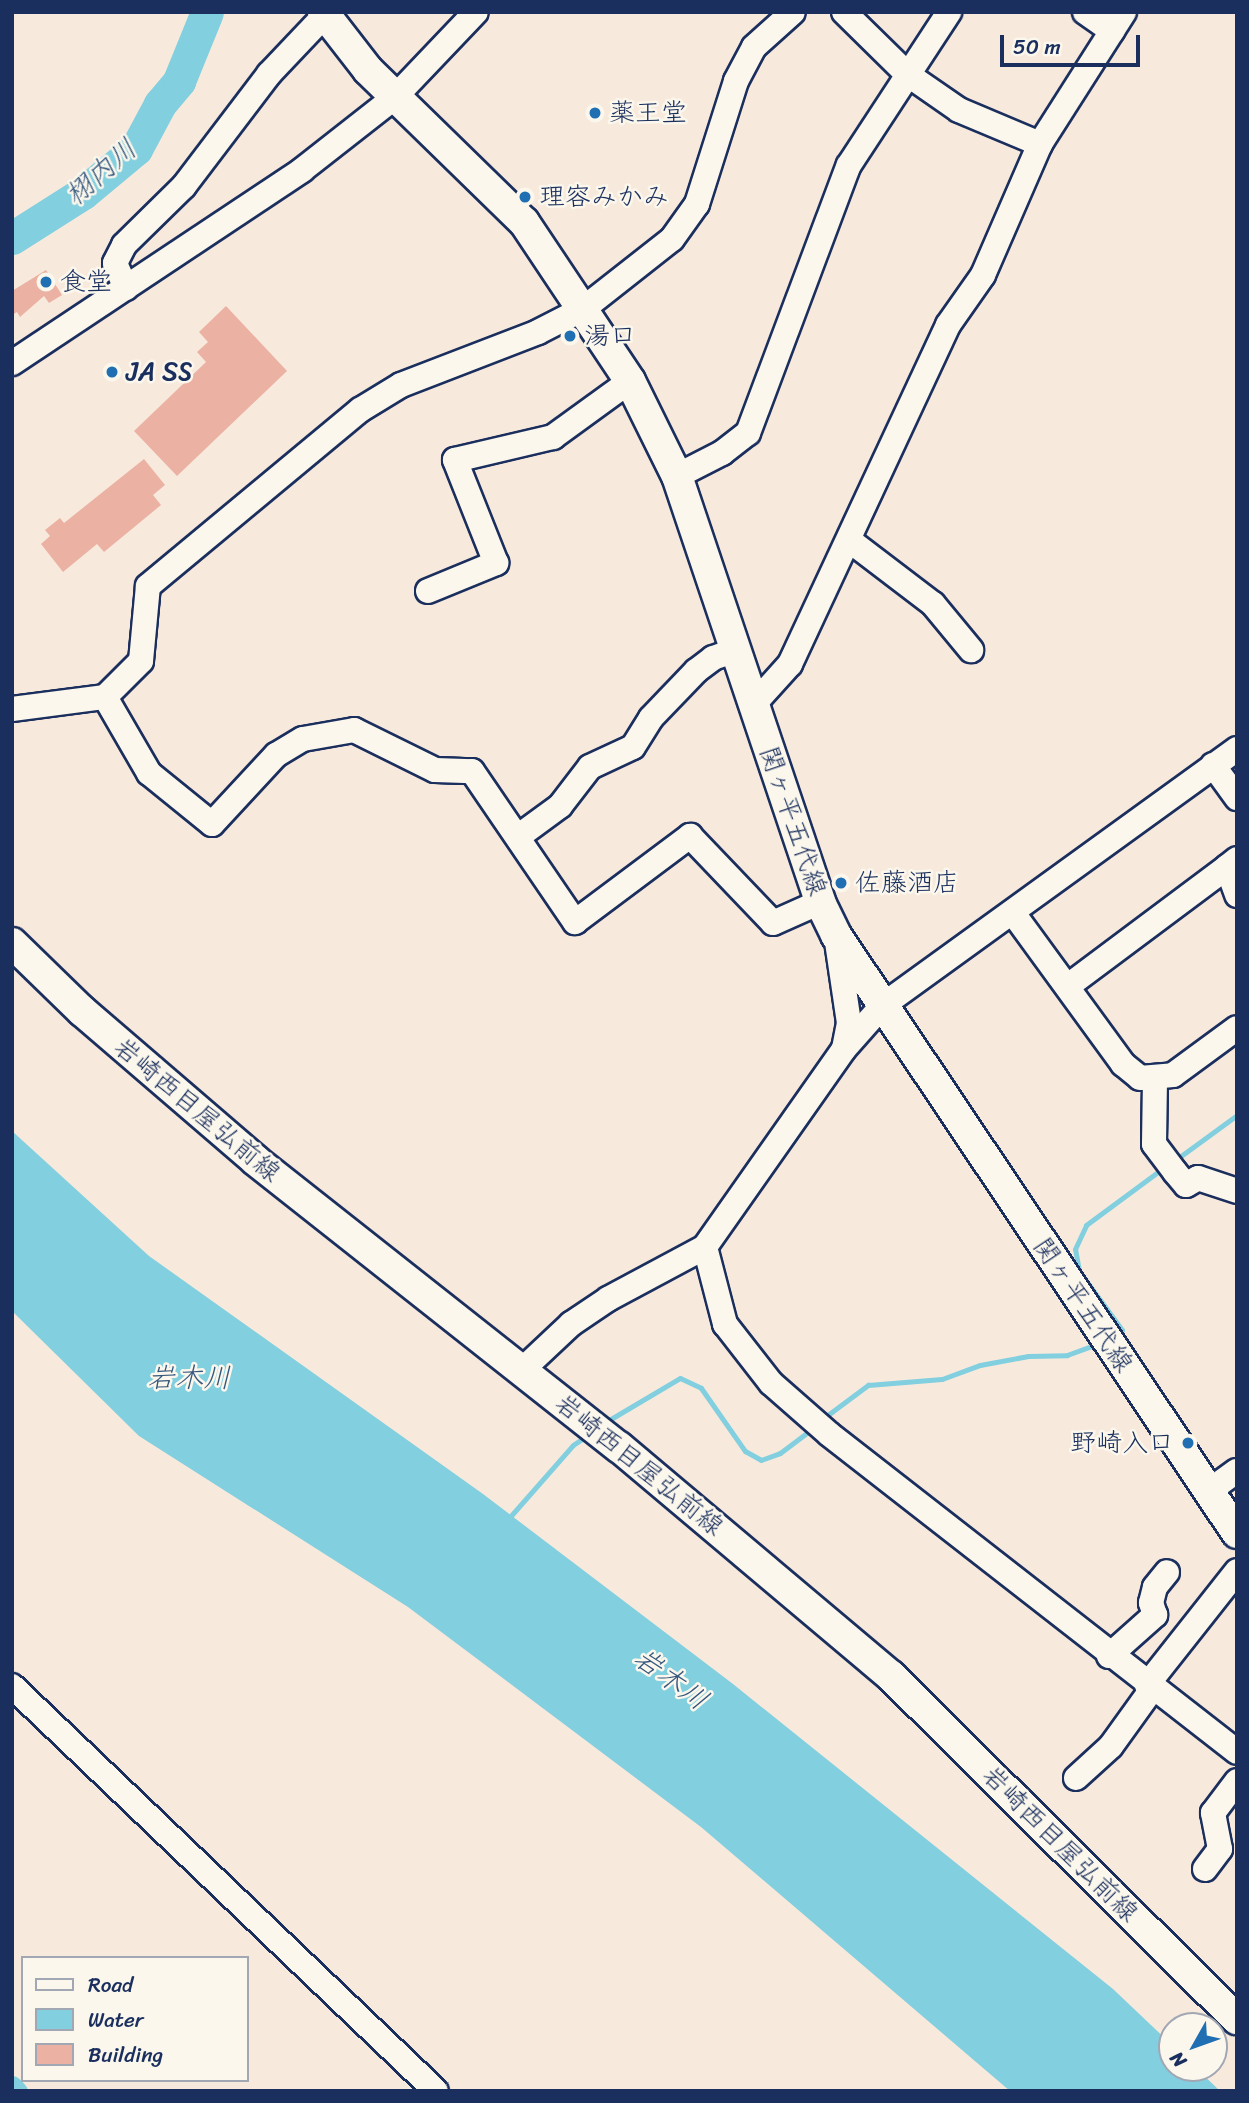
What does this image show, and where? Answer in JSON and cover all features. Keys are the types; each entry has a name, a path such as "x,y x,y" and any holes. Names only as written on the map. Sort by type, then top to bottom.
{"main road":[{"name":"関ヶ平五代線","path":"324,14 395,97 524,222 630,381 677,476 820,902 836,935 1237,1533"},
{"name":"岩崎西目屋弘前線","path":"12,943 82,1011 235,1144 620,1447 891,1676 1237,2019"}],"street":[{"path":"12,363 302,170 395,97 476,12"},
{"path":"12,709 105,697 141,661 148,586 360,410 401,384 538,332 583,309 672,239 691,212 736,81 754,47 793,12"},
{"path":"844,12 906,74 959,110 1040,144"},
{"path":"677,476 722,453 748,432 817,239 849,165 949,12"},
{"path":"754,704 790,664 948,325 983,275 1040,144 1118,22 1085,12"},
{"path":"126,288 115,263 124,245 184,186 269,74 324,14"},
{"path":"428,591 496,563 456,460 553,437 630,381"},
{"path":"849,540 933,604 971,650"},
{"path":"519,836 560,806 590,766 633,747 651,718 696,671 713,658 736,650"},
{"path":"105,697 149,773 212,824 276,755 303,739 354,730 435,770 472,771 519,836 575,922 690,836 773,923 820,902"},
{"path":"521,1371 571,1324 608,1299 705,1247 844,1049 882,1006 1237,749"},
{"path":"1213,765 1237,798"},
{"path":"1068,986 1232,863 1237,895"},
{"path":"1013,912 1123,1063 1140,1078 1155,1080 1173,1075 1237,1027"},
{"path":"836,935 849,1023 844,1049"},
{"path":"1155,1080 1154,1144 1169,1165 1186,1185 1198,1178 1237,1191"},
{"path":"705,1247 725,1324 745,1355 807,1416 1109,1656 1237,1752"},
{"path":"1209,1492 1237,1471"},
{"path":"1076,1778 1111,1746 1149,1687 1237,1571"},
{"path":"1109,1656 1155,1615 1151,1603 1155,1587 1167,1572"},
{"path":"12,1686 436,2091"},
{"path":"1205,1869 1220,1849 1213,1813 1237,1781"}],"water":[{"name":"岩木川","path":"12,1131 149,1256 483,1494 733,1684 1113,1989 1158,2032 1158,2082 1211,2082 1220,2091 1010,2091 701,1827 408,1607 139,1436 12,1311"}],"building":[{"path":"46,270 62,295 49,303 44,296 20,317 17,312 12,315 12,291"},
{"path":"226,306 287,371 177,476 134,431 206,362 197,352 208,342 199,332"},
{"path":"144,459 165,485 153,495 161,505 104,552 97,544 63,572 41,544 50,536 45,530 60,518 64,523"}],"waterway":[{"name":"栩内川","path":"12,238 83,193 136,149 160,104 179,81 207,12"},
{"path":"1174,1161 1237,1115"},
{"path":"1115,1334 1122,1330 1079,1271 1075,1249 1086,1225 1163,1168"},
{"path":"821,1420 868,1385 942,1379 980,1365 1028,1356 1067,1355 1098,1344"},
{"path":"604,1423 680,1378 701,1388 745,1451 761,1460 780,1453 812,1429"},
{"path":"508,1519 573,1445 588,1435"},
{"path":"12,2085 18,2091"}],"place":[{"name":"薬王堂","path":"595,113"},
{"name":"理容みかみ","path":"525,197"},
{"name":"食堂","path":"46,282"},
{"name":"湯口","path":"570,336"},
{"name":"JA SS","path":"112,372"},
{"name":"佐藤酒店","path":"841,883"},
{"name":"野崎入口","path":"1188,1443"}]}
